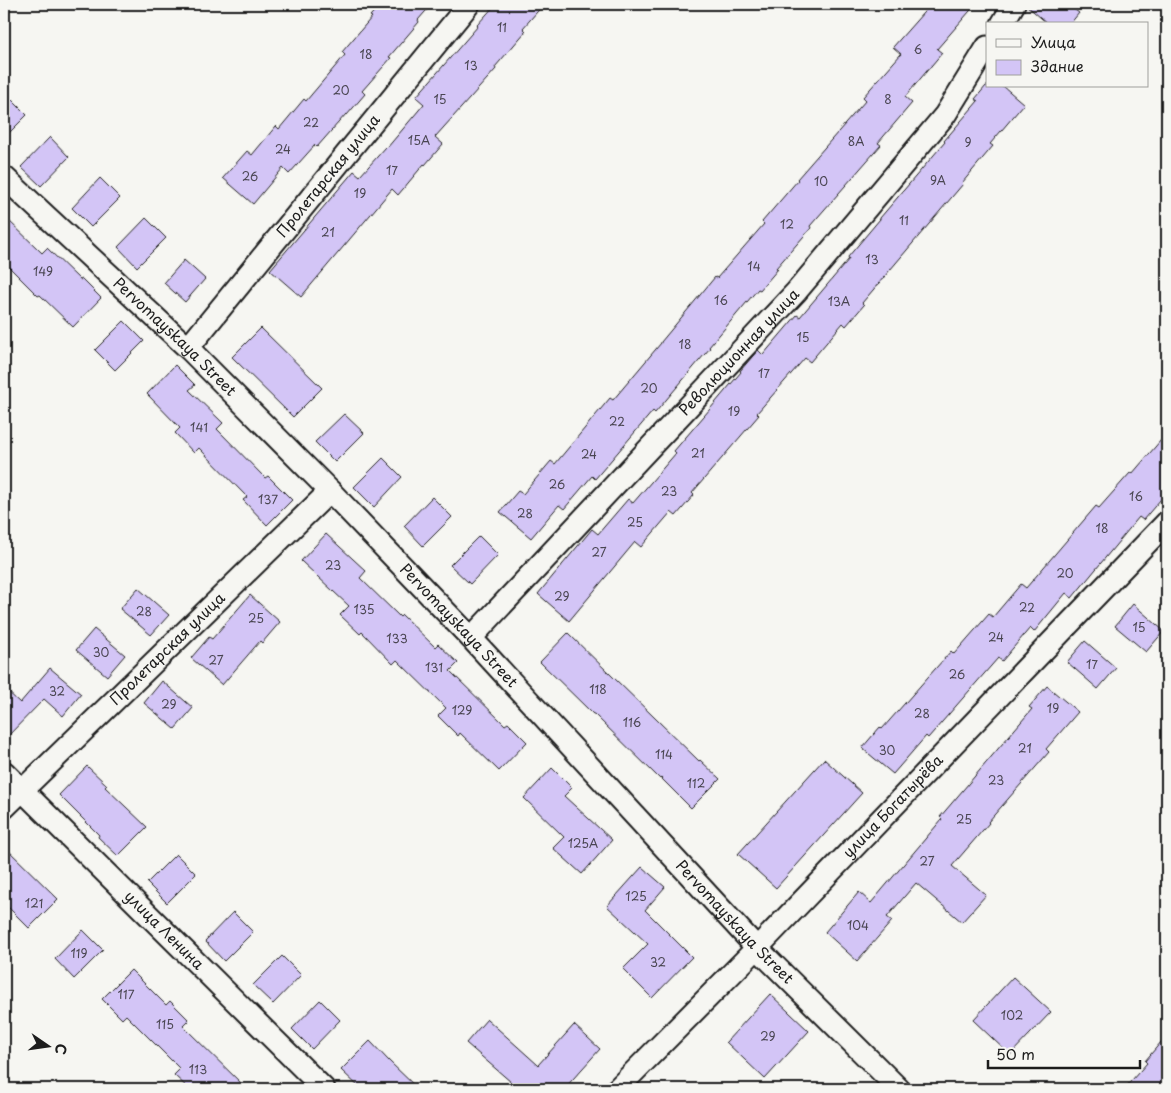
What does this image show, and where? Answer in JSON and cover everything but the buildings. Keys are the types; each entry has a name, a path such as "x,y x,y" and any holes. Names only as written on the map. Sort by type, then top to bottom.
{"street":[{"name":"Пролетарская улица","path":"188,348 469,4"},
{"path":"1003,22 1014,4"},
{"name":"Революционная улица","path":"471,638 796,292 944,115 986,49"},
{"name":"Pervomayskaya Street","path":"4,177 188,348 330,491 471,638 757,948 899,1089"},
{"name":"Пролетарская улица","path":"4,808 330,491"},
{"name":"улица Богатырёва","path":"617,1089 757,948 1167,522"},
{"name":"улица Ленина","path":"4,772 324,1089"}]}
